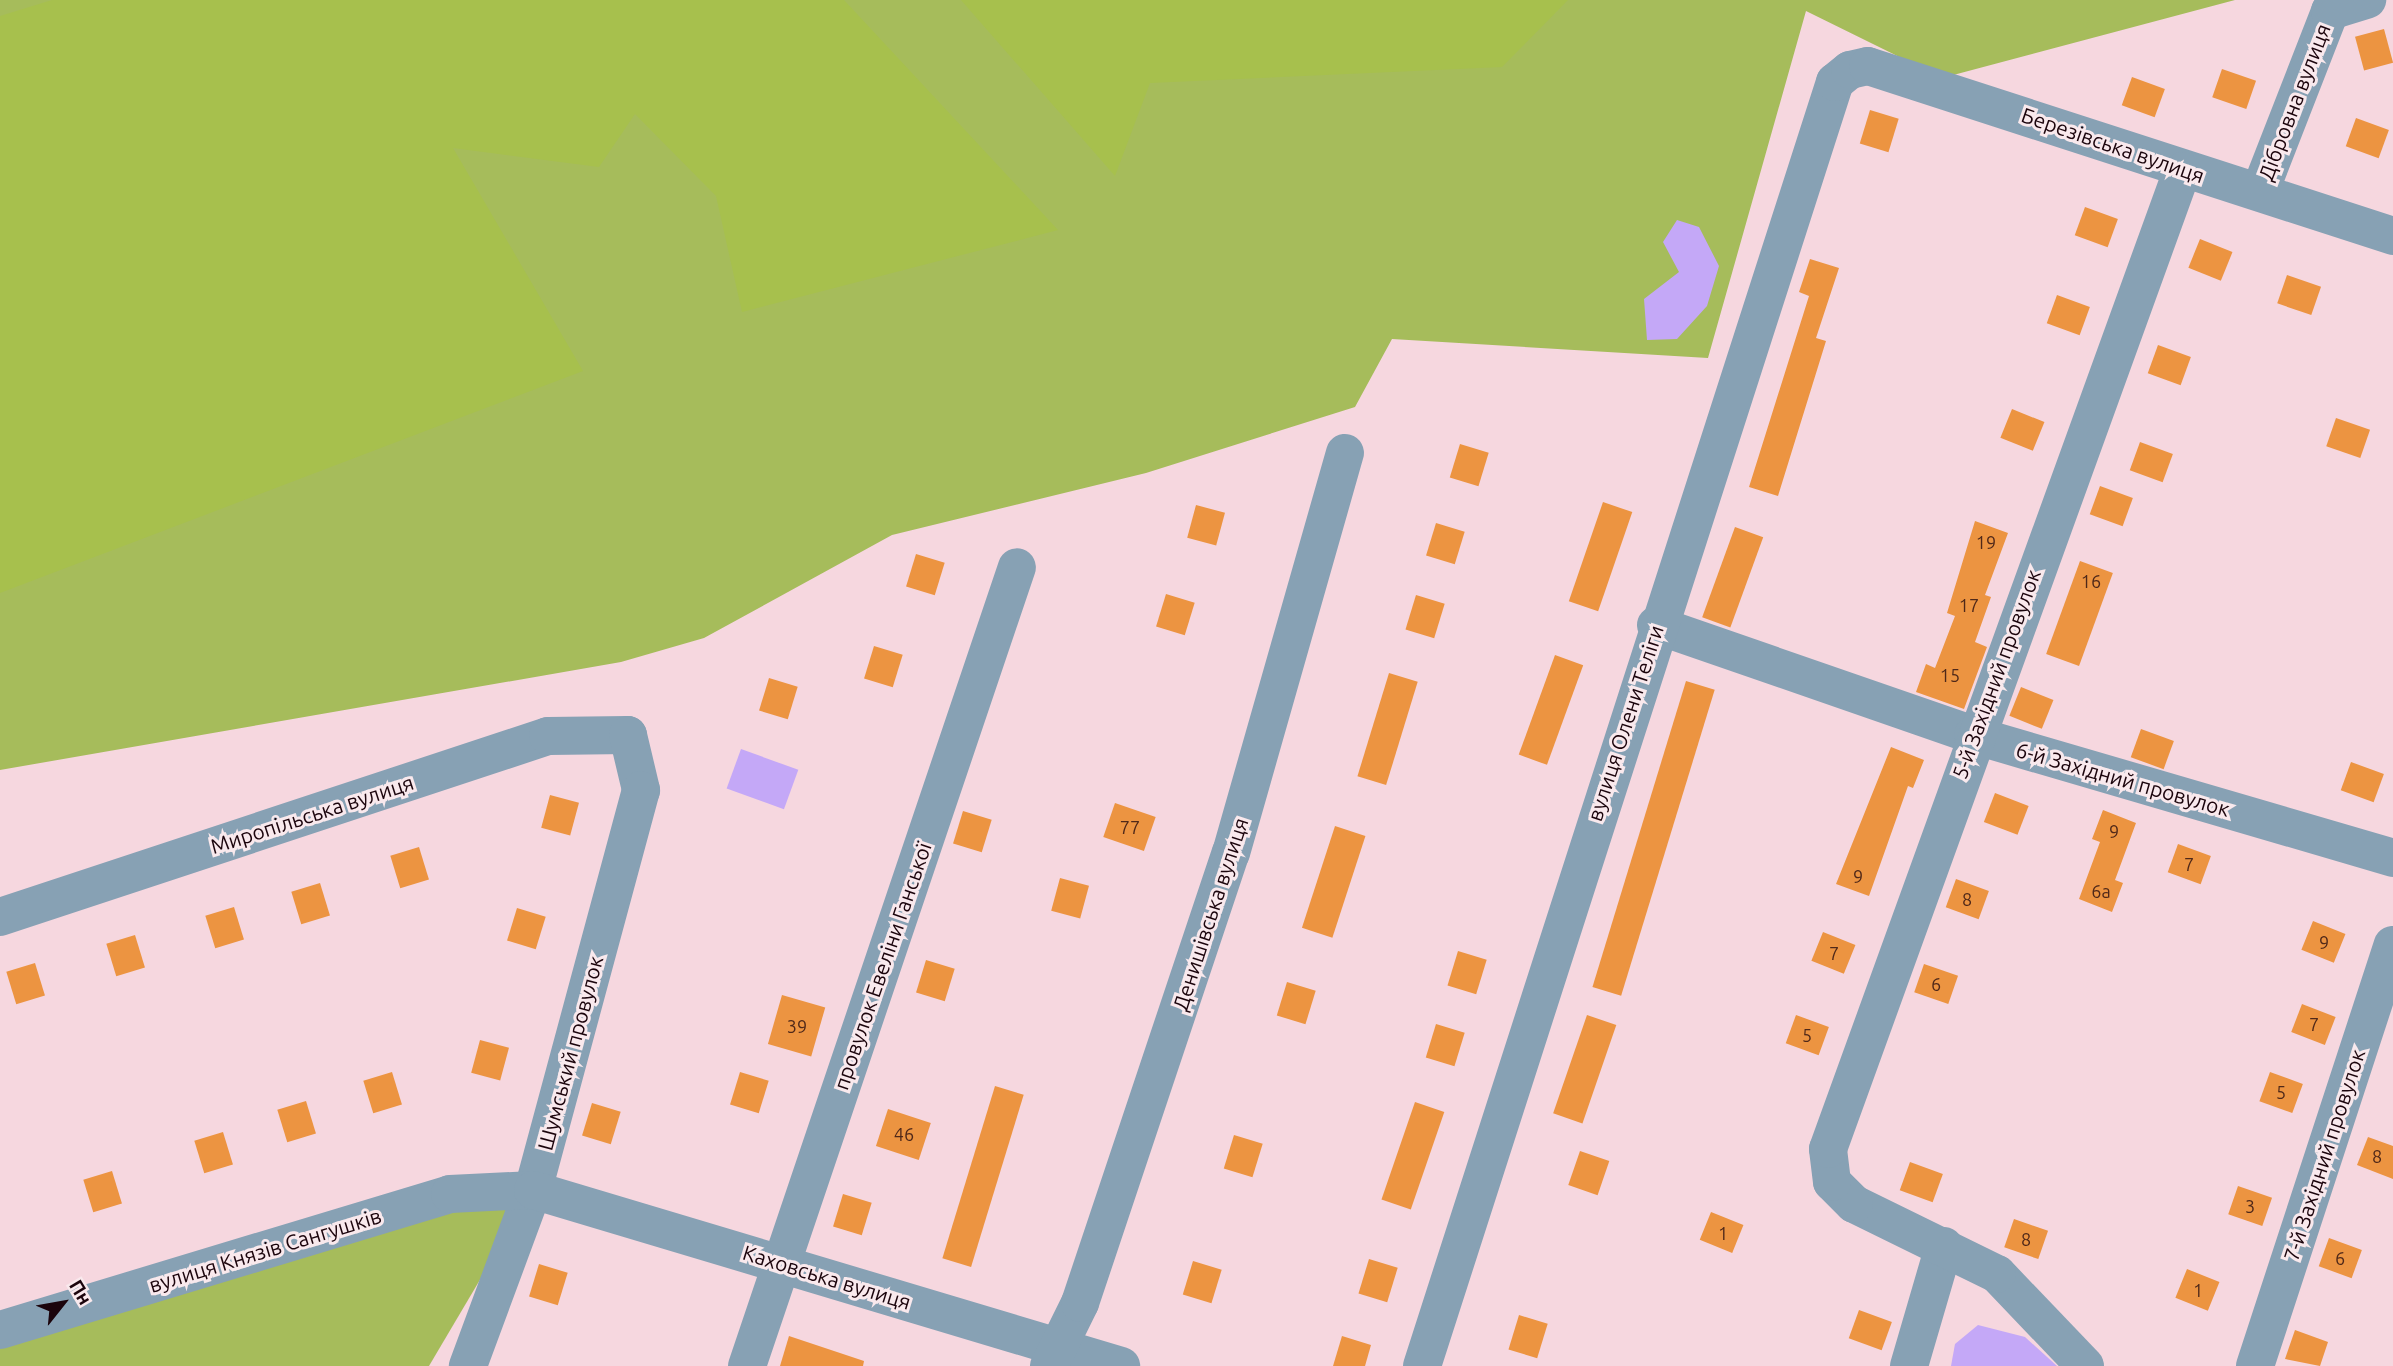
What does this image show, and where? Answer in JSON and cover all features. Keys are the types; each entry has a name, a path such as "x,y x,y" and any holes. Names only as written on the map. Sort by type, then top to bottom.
{"street":[{"name":"Дібровна вулиця","path":"2260,191 2330,11 2367,0"},
{"name":"Березівська вулиця","path":"1835,82 1850,69 1868,66 2182,171 2260,191 2393,236"},
{"name":"вулиця Олени Теліги","path":"1422,1366 1656,625 1835,82"},
{"name":"5-й Західний провулок","path":"1944,1246 1854,1204 1832,1182 1828,1149 1973,735 2182,171"},
{"name":"Денишівська вулиця","path":"1053,1356 1080,1303 1231,853 1345,453"},
{"name":"провулок Евеліни Ганської","path":"747,1366 1017,567"},
{"name":"6-й Західний провулок","path":"1656,625 1973,735 2393,858"},
{"name":"Миропільська вулиця","path":"0,917 548,736 628,735"},
{"name":"Шумський провулок","path":"468,1366 533,1190 641,790 628,735"},
{"name":"7-й Західний провулок","path":"2255,1366 2393,945"},
{"name":"Каховська вулиця","path":"533,1190 782,1263 1053,1356 1121,1366"},
{"name":"вулиця Князів Сангушків","path":"0,1331 450,1194 533,1190"},
{"path":"1909,1366 1944,1246 1997,1274 2085,1366"}],"green space":[{"path":"0,0 2235,0 1942,78 1806,11 1708,358 1392,339 1355,407 1146,473 892,535 704,638 621,662 0,770"},
{"path":"52,0 844,0 1058,230 742,312 716,196 635,114 599,167 453,148 583,371 0,593 0,16"},
{"path":"961,0 1568,0 1502,67 1150,83 1115,176"},
{"path":"533,1190 429,1366 0,1366 0,1329"}],"shaded area":[{"path":"1677,220 1699,227 1719,266 1707,306 1677,339 1647,340 1644,299 1679,272 1663,242"},
{"path":"741,749 798,770 784,809 727,788"},
{"path":"1978,1325 2025,1337 2057,1366 1951,1366 1955,1344"}],"building":[{"path":"2384,29 2393,63 2364,71 2355,37"},
{"path":"2222,69 2256,81 2246,109 2212,97"},
{"path":"2132,77 2165,89 2155,117 2122,105"},
{"path":"1870,110 1899,119 1888,152 1860,143"},
{"path":"2356,118 2389,130 2379,158 2346,146"},
{"path":"2085,207 2118,219 2108,247 2075,235"},
{"path":"2200,239 2232,252 2221,281 2188,268"},
{"path":"1810,259 1839,268 1816,338 1826,341 1778,496 1749,487 1809,296 1799,292"},
{"path":"2287,275 2321,287 2311,315 2277,303"},
{"path":"2057,295 2090,307 2080,335 2047,323"},
{"path":"2158,345 2191,357 2181,385 2148,373"},
{"path":"2012,409 2044,422 2033,451 2000,438"},
{"path":"2336,418 2370,430 2360,458 2326,446"},
{"path":"2140,442 2173,454 2163,482 2130,470"},
{"path":"1460,444 1489,453 1478,486 1450,477"},
{"path":"2100,486 2133,498 2123,526 2090,514"},
{"path":"1603,502 1632,512 1598,611 1569,601"},
{"path":"1196,505 1225,513 1216,546 1187,538"},
{"path":"1975,521 2008,533 1985,595 1991,597 1975,642 1987,647 1964,709 1916,692 1926,664 1935,668 1955,616 1947,613"},
{"path":"1436,523 1465,532 1455,564 1426,556"},
{"path":"1735,527 1763,537 1730,627 1702,617"},
{"path":"916,554 945,563 935,595 906,587"},
{"path":"2080,561 2113,573 2079,666 2046,654"},
{"path":"1166,594 1195,603 1185,635 1156,627"},
{"path":"1416,595 1445,604 1434,638 1405,629"},
{"path":"874,646 903,655 893,687 864,679"},
{"path":"1555,655 1583,665 1547,765 1519,755"},
{"path":"1389,673 1418,682 1386,785 1357,776"},
{"path":"769,678 798,687 788,719 759,711"},
{"path":"1686,681 1715,690 1621,996 1592,987"},
{"path":"2021,687 2053,700 2042,729 2009,716"},
{"path":"2141,729 2174,741 2164,769 2131,757"},
{"path":"1891,747 1924,760 1913,788 1908,786 1869,896 1836,884"},
{"path":"2351,762 2384,774 2374,802 2341,790"},
{"path":"1995,793 2029,806 2017,835 1984,822"},
{"path":"550,795 579,803 570,836 541,828"},
{"path":"1115,803 1156,817 1144,851 1103,837"},
{"path":"2103,810 2136,823 2115,880 2123,883 2112,912 2079,899 2100,842 2092,839"},
{"path":"963,811 992,820 982,852 953,844"},
{"path":"1335,826 1365,836 1332,938 1302,928"},
{"path":"2178,844 2211,856 2201,884 2168,872"},
{"path":"419,847 429,880 400,888 390,856"},
{"path":"1060,878 1089,886 1080,919 1051,911"},
{"path":"1956,879 1989,891 1979,919 1946,907"},
{"path":"320,883 330,916 301,924 291,892"},
{"path":"234,907 244,940 215,948 205,916"},
{"path":"517,908 546,917 536,949 507,941"},
{"path":"2313,921 2345,934 2334,963 2301,950"},
{"path":"1823,932 1855,945 1844,974 1811,961"},
{"path":"135,935 145,968 116,976 106,944"},
{"path":"1458,951 1487,960 1476,994 1447,985"},
{"path":"926,960 955,969 945,1001 916,993"},
{"path":"35,963 45,996 16,1004 6,972"},
{"path":"1924,964 1958,976 1948,1004 1914,992"},
{"path":"1287,982 1316,991 1305,1024 1277,1015"},
{"path":"782,995 825,1007 811,1056 768,1044"},
{"path":"2302,1004 2336,1017 2325,1045 2291,1032"},
{"path":"1587,1015 1616,1025 1582,1123 1553,1113"},
{"path":"1796,1015 1829,1027 1819,1055 1786,1043"},
{"path":"1436,1024 1465,1033 1454,1066 1426,1057"},
{"path":"480,1040 509,1048 500,1081 471,1073"},
{"path":"392,1072 402,1105 373,1113 363,1081"},
{"path":"740,1072 769,1081 759,1113 730,1105"},
{"path":"2270,1072 2303,1084 2292,1113 2259,1101"},
{"path":"995,1086 1024,1095 971,1267 942,1258"},
{"path":"306,1101 316,1134 287,1142 277,1110"},
{"path":"1415,1102 1444,1112 1411,1209 1381,1199"},
{"path":"592,1103 621,1112 611,1144 582,1136"},
{"path":"888,1109 931,1123 919,1160 876,1146"},
{"path":"223,1132 233,1165 204,1173 194,1141"},
{"path":"1234,1135 1263,1144 1252,1177 1224,1168"},
{"path":"2368,1137 2393,1146 2393,1179 2357,1165"},
{"path":"1580,1151 1609,1161 1598,1195 1568,1185"},
{"path":"1910,1162 1943,1174 1933,1202 1900,1190"},
{"path":"112,1171 122,1204 93,1212 83,1180"},
{"path":"2238,1186 2272,1198 2262,1226 2228,1214"},
{"path":"843,1194 872,1203 862,1235 833,1227"},
{"path":"1711,1212 1743,1225 1732,1253 1700,1240"},
{"path":"2014,1219 2048,1231 2038,1259 2004,1247"},
{"path":"2329,1238 2362,1250 2352,1278 2319,1266"},
{"path":"1369,1259 1398,1268 1387,1302 1358,1293"},
{"path":"1193,1261 1222,1270 1211,1303 1183,1294"},
{"path":"539,1264 568,1273 558,1305 529,1297"},
{"path":"2187,1269 2219,1282 2208,1311 2175,1298"},
{"path":"1859,1310 1892,1322 1882,1350 1849,1338"},
{"path":"1519,1315 1548,1324 1537,1358 1508,1349"},
{"path":"2295,1330 2328,1342 2320,1366 2285,1359"},
{"path":"789,1336 864,1361 863,1366 780,1366"},
{"path":"1342,1336 1371,1345 1365,1366 1333,1366"}]}
